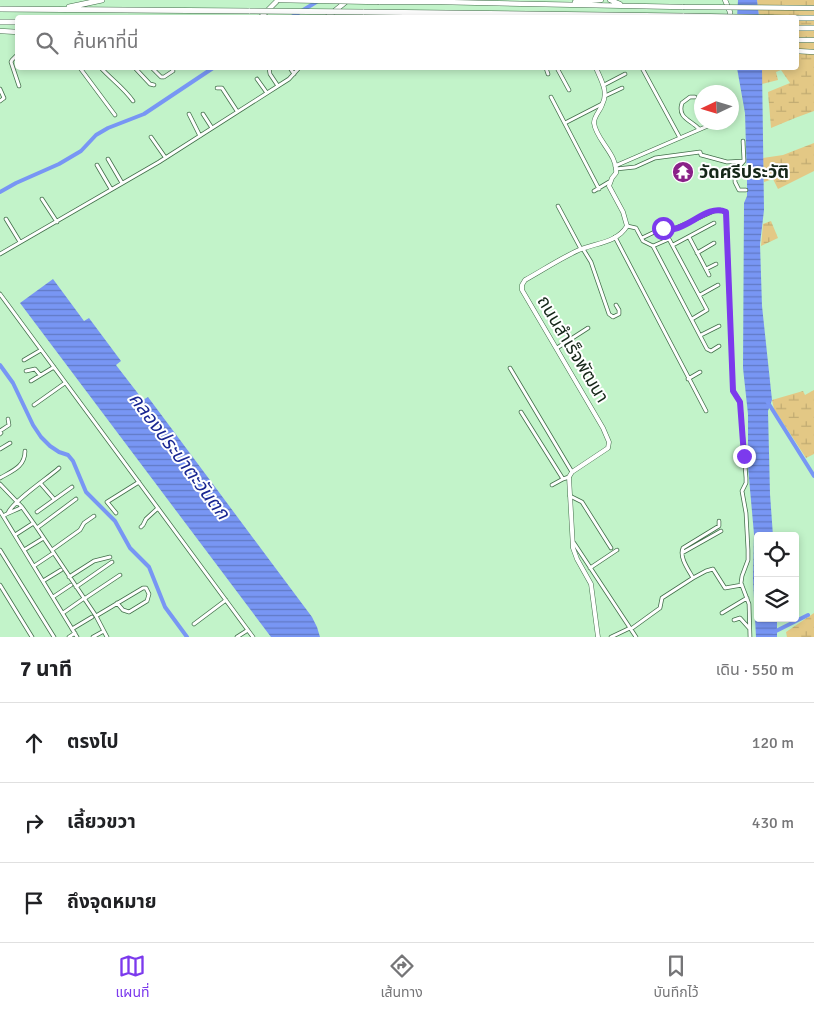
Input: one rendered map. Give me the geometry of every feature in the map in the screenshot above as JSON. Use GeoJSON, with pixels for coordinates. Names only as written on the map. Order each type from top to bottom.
{"type":"FeatureCollection","features":[{"type":"Feature","properties":{"kind":"highway"},"geometry":{"type":"LineString","coordinates":[[53,9],[102,0]]}},
{"type":"Feature","properties":{"kind":"highway"},"geometry":{"type":"LineString","coordinates":[[0,9],[604,15]]}},
{"type":"Feature","properties":{"kind":"highway"},"geometry":{"type":"LineString","coordinates":[[799,18],[814,18]]}},
{"type":"Feature","properties":{"kind":"highway"},"geometry":{"type":"LineString","coordinates":[[0,22],[15,22]]}},
{"type":"Feature","properties":{"kind":"highway"},"geometry":{"type":"LineString","coordinates":[[799,28],[814,28]]}},
{"type":"Feature","properties":{"kind":"main road"},"geometry":{"type":"LineString","coordinates":[[263,15],[278,0],[814,8]]}},
{"type":"Feature","properties":{"kind":"main road"},"geometry":{"type":"LineString","coordinates":[[330,15],[348,0]]}},
{"type":"Feature","properties":{"kind":"main road"},"geometry":{"type":"LineString","coordinates":[[430,0],[441,2]]}},
{"type":"Feature","properties":{"kind":"main road"},"geometry":{"type":"LineString","coordinates":[[564,4],[601,0]]}},
{"type":"Feature","properties":{"kind":"main road"},"geometry":{"type":"LineString","coordinates":[[609,0],[623,6]]}},
{"type":"Feature","properties":{"kind":"main road"},"geometry":{"type":"LineString","coordinates":[[724,0],[730,15]]}},
{"type":"Feature","properties":{"kind":"main road"},"geometry":{"type":"LineString","coordinates":[[0,31],[15,32]]}},
{"type":"Feature","properties":{"kind":"main road"},"geometry":{"type":"LineString","coordinates":[[799,40],[814,40]]}},
{"type":"Feature","properties":{"kind":"main road"},"geometry":{"type":"LineString","coordinates":[[799,51],[814,52]]}},
{"type":"Feature","properties":{"kind":"street"},"geometry":{"type":"LineString","coordinates":[[15,57],[12,62],[19,86]]}},
{"type":"Feature","properties":{"kind":"street"},"geometry":{"type":"LineString","coordinates":[[82,70],[116,116]]}},
{"type":"Feature","properties":{"kind":"street"},"geometry":{"type":"LineString","coordinates":[[102,70],[113,82],[127,91],[133,101]]}},
{"type":"Feature","properties":{"kind":"street"},"geometry":{"type":"LineString","coordinates":[[137,70],[150,84],[154,85]]}},
{"type":"Feature","properties":{"kind":"street"},"geometry":{"type":"LineString","coordinates":[[154,70],[164,77],[173,70]]}},
{"type":"Feature","properties":{"kind":"street"},"geometry":{"type":"LineString","coordinates":[[269,70],[278,86]]}},
{"type":"Feature","properties":{"kind":"street"},"geometry":{"type":"LineString","coordinates":[[291,70],[294,74]]}},
{"type":"Feature","properties":{"kind":"street"},"geometry":{"type":"LineString","coordinates":[[1,253],[200,136],[278,86],[297,70]]}},
{"type":"Feature","properties":{"kind":"street"},"geometry":{"type":"LineString","coordinates":[[547,70],[548,74]]}},
{"type":"Feature","properties":{"kind":"street"},"geometry":{"type":"LineString","coordinates":[[558,70],[569,90]]}},
{"type":"Feature","properties":{"kind":"street"},"geometry":{"type":"LineString","coordinates":[[597,70],[604,85],[605,96],[603,104],[595,116],[595,125],[616,168]]}},
{"type":"Feature","properties":{"kind":"street"},"geometry":{"type":"LineString","coordinates":[[643,70],[680,138]]}},
{"type":"Feature","properties":{"kind":"street"},"geometry":{"type":"LineString","coordinates":[[604,85],[625,74]]}},
{"type":"Feature","properties":{"kind":"street"},"geometry":{"type":"LineString","coordinates":[[257,79],[267,93]]}},
{"type":"Feature","properties":{"kind":"street"},"geometry":{"type":"LineString","coordinates":[[217,88],[220,86],[222,88],[237,111]]}},
{"type":"Feature","properties":{"kind":"street"},"geometry":{"type":"LineString","coordinates":[[605,96],[622,88]]}},
{"type":"Feature","properties":{"kind":"street"},"geometry":{"type":"LineString","coordinates":[[0,89],[4,98],[0,101]]}},
{"type":"Feature","properties":{"kind":"street"},"geometry":{"type":"LineString","coordinates":[[551,97],[599,189]]}},
{"type":"Feature","properties":{"kind":"street"},"geometry":{"type":"LineString","coordinates":[[694,97],[682,102],[681,111],[688,122],[694,126]]}},
{"type":"Feature","properties":{"kind":"street"},"geometry":{"type":"LineString","coordinates":[[565,123],[603,104]]}},
{"type":"Feature","properties":{"kind":"street"},"geometry":{"type":"LineString","coordinates":[[189,114],[200,136]]}},
{"type":"Feature","properties":{"kind":"street"},"geometry":{"type":"LineString","coordinates":[[204,114],[212,128]]}},
{"type":"Feature","properties":{"kind":"street"},"geometry":{"type":"LineString","coordinates":[[594,191],[609,182],[616,168],[697,130]]}},
{"type":"Feature","properties":{"kind":"street"},"geometry":{"type":"LineString","coordinates":[[151,137],[165,157]]}},
{"type":"Feature","properties":{"kind":"street"},"geometry":{"type":"LineString","coordinates":[[743,141],[744,161],[735,171],[735,182],[739,190],[746,190]]}},
{"type":"Feature","properties":{"kind":"street"},"geometry":{"type":"LineString","coordinates":[[616,168],[635,167],[655,158],[700,152],[701,155],[727,162],[744,161]]}},
{"type":"Feature","properties":{"kind":"street"},"geometry":{"type":"LineString","coordinates":[[108,159],[122,183]]}},
{"type":"Feature","properties":{"kind":"street"},"geometry":{"type":"LineString","coordinates":[[97,165],[111,190]]}},
{"type":"Feature","properties":{"kind":"street"},"geometry":{"type":"LineString","coordinates":[[609,182],[610,189],[623,212],[627,226],[636,228],[643,241],[653,246],[709,351],[719,346]]}},
{"type":"Feature","properties":{"kind":"street"},"geometry":{"type":"LineString","coordinates":[[42,199],[56,222]]}},
{"type":"Feature","properties":{"kind":"street"},"geometry":{"type":"LineString","coordinates":[[558,206],[591,262],[609,314],[613,317],[619,314],[616,305]]}},
{"type":"Feature","properties":{"kind":"street"},"geometry":{"type":"LineString","coordinates":[[642,238],[663,228],[676,228],[714,211],[726,212],[733,391],[740,402],[746,478],[742,491],[746,513],[748,560],[742,576],[742,585],[750,609],[750,637]]}},
{"type":"Feature","properties":{"kind":"street"},"geometry":{"type":"LineString","coordinates":[[6,219],[20,242]]}},
{"type":"Feature","properties":{"kind":"street"},"geometry":{"type":"LineString","coordinates":[[673,245],[714,223]]}},
{"type":"Feature","properties":{"kind":"street","name":"ถนนสำเร็จพัฒนา"},"geometry":{"type":"LineString","coordinates":[[569,477],[572,472],[608,448],[609,442],[603,428],[522,290],[522,285],[525,280],[582,249],[598,245],[615,237],[624,231],[627,226]]}},
{"type":"Feature","properties":{"kind":"street"},"geometry":{"type":"LineString","coordinates":[[689,236],[709,275]]}},
{"type":"Feature","properties":{"kind":"street"},"geometry":{"type":"LineString","coordinates":[[615,237],[706,411]]}},
{"type":"Feature","properties":{"kind":"street"},"geometry":{"type":"LineString","coordinates":[[653,246],[668,238],[700,295],[707,310],[692,319]]}},
{"type":"Feature","properties":{"kind":"street"},"geometry":{"type":"LineString","coordinates":[[697,252],[714,243]]}},
{"type":"Feature","properties":{"kind":"street"},"geometry":{"type":"LineString","coordinates":[[706,269],[716,264]]}},
{"type":"Feature","properties":{"kind":"street"},"geometry":{"type":"LineString","coordinates":[[700,295],[718,285]]}},
{"type":"Feature","properties":{"kind":"street"},"geometry":{"type":"LineString","coordinates":[[0,294],[253,637]]}},
{"type":"Feature","properties":{"kind":"street"},"geometry":{"type":"LineString","coordinates":[[701,336],[719,326]]}},
{"type":"Feature","properties":{"kind":"street"},"geometry":{"type":"LineString","coordinates":[[556,348],[588,328]]}},
{"type":"Feature","properties":{"kind":"street"},"geometry":{"type":"LineString","coordinates":[[24,360],[41,350]]}},
{"type":"Feature","properties":{"kind":"street"},"geometry":{"type":"LineString","coordinates":[[31,381],[54,367]]}},
{"type":"Feature","properties":{"kind":"street"},"geometry":{"type":"LineString","coordinates":[[510,368],[572,472]]}},
{"type":"Feature","properties":{"kind":"street"},"geometry":{"type":"LineString","coordinates":[[26,371],[34,369],[40,375]]}},
{"type":"Feature","properties":{"kind":"street"},"geometry":{"type":"LineString","coordinates":[[688,379],[700,372]]}},
{"type":"Feature","properties":{"kind":"street"},"geometry":{"type":"LineString","coordinates":[[34,405],[65,383]]}},
{"type":"Feature","properties":{"kind":"street"},"geometry":{"type":"LineString","coordinates":[[521,412],[562,479]]}},
{"type":"Feature","properties":{"kind":"street"},"geometry":{"type":"LineString","coordinates":[[0,432],[9,425],[8,419]]}},
{"type":"Feature","properties":{"kind":"street"},"geometry":{"type":"LineString","coordinates":[[0,449],[10,444]]}},
{"type":"Feature","properties":{"kind":"street"},"geometry":{"type":"LineString","coordinates":[[0,478],[23,463],[25,458],[24,451]]}},
{"type":"Feature","properties":{"kind":"street"},"geometry":{"type":"LineString","coordinates":[[8,513],[10,508],[59,468]]}},
{"type":"Feature","properties":{"kind":"street"},"geometry":{"type":"LineString","coordinates":[[552,485],[569,477],[573,542],[577,559],[591,584],[598,637]]}},
{"type":"Feature","properties":{"kind":"street"},"geometry":{"type":"LineString","coordinates":[[116,513],[107,502],[139,482]]}},
{"type":"Feature","properties":{"kind":"street"},"geometry":{"type":"LineString","coordinates":[[0,484],[22,507],[37,528],[107,637]]}},
{"type":"Feature","properties":{"kind":"street"},"geometry":{"type":"LineString","coordinates":[[40,484],[54,499]]}},
{"type":"Feature","properties":{"kind":"street"},"geometry":{"type":"LineString","coordinates":[[37,512],[72,487]]}},
{"type":"Feature","properties":{"kind":"street"},"geometry":{"type":"LineString","coordinates":[[570,496],[582,502],[611,548]]}},
{"type":"Feature","properties":{"kind":"street"},"geometry":{"type":"LineString","coordinates":[[37,528],[76,499]]}},
{"type":"Feature","properties":{"kind":"street"},"geometry":{"type":"LineString","coordinates":[[3,516],[13,513],[22,507]]}},
{"type":"Feature","properties":{"kind":"street"},"geometry":{"type":"LineString","coordinates":[[141,527],[146,519],[158,508]]}},
{"type":"Feature","properties":{"kind":"street"},"geometry":{"type":"LineString","coordinates":[[0,511],[76,635],[69,637]]}},
{"type":"Feature","properties":{"kind":"street"},"geometry":{"type":"LineString","coordinates":[[34,566],[80,530],[84,523],[94,516]]}},
{"type":"Feature","properties":{"kind":"street"},"geometry":{"type":"LineString","coordinates":[[693,578],[681,554],[683,548],[719,526],[719,521]]}},
{"type":"Feature","properties":{"kind":"street"},"geometry":{"type":"LineString","coordinates":[[15,535],[32,524]]}},
{"type":"Feature","properties":{"kind":"street"},"geometry":{"type":"LineString","coordinates":[[681,554],[721,531]]}},
{"type":"Feature","properties":{"kind":"street"},"geometry":{"type":"LineString","coordinates":[[24,550],[42,539]]}},
{"type":"Feature","properties":{"kind":"street"},"geometry":{"type":"LineString","coordinates":[[573,542],[636,637]]}},
{"type":"Feature","properties":{"kind":"street"},"geometry":{"type":"LineString","coordinates":[[0,550],[54,637]]}},
{"type":"Feature","properties":{"kind":"street"},"geometry":{"type":"LineString","coordinates":[[590,568],[617,550]]}},
{"type":"Feature","properties":{"kind":"street"},"geometry":{"type":"LineString","coordinates":[[69,577],[91,562],[110,557]]}},
{"type":"Feature","properties":{"kind":"street"},"geometry":{"type":"LineString","coordinates":[[76,587],[112,562]]}},
{"type":"Feature","properties":{"kind":"street"},"geometry":{"type":"LineString","coordinates":[[611,637],[630,628],[660,608],[662,598],[706,570],[713,569],[725,588],[742,585]]}},
{"type":"Feature","properties":{"kind":"street"},"geometry":{"type":"LineString","coordinates":[[43,581],[61,570]]}},
{"type":"Feature","properties":{"kind":"street"},"geometry":{"type":"LineString","coordinates":[[63,613],[120,575]]}},
{"type":"Feature","properties":{"kind":"street"},"geometry":{"type":"LineString","coordinates":[[0,585],[32,637]]}},
{"type":"Feature","properties":{"kind":"street"},"geometry":{"type":"LineString","coordinates":[[53,597],[71,585]]}},
{"type":"Feature","properties":{"kind":"street"},"geometry":{"type":"LineString","coordinates":[[72,629],[94,617],[117,603],[143,588],[149,594],[147,601],[129,612],[123,610],[117,603]]}},
{"type":"Feature","properties":{"kind":"street"},"geometry":{"type":"LineString","coordinates":[[722,613],[747,598]]}},
{"type":"Feature","properties":{"kind":"street"},"geometry":{"type":"LineString","coordinates":[[194,624],[226,600]]}},
{"type":"Feature","properties":{"kind":"street"},"geometry":{"type":"LineString","coordinates":[[734,620],[740,618],[749,628]]}},
{"type":"Feature","properties":{"kind":"street"},"geometry":{"type":"LineString","coordinates":[[237,637],[248,630]]}},
{"type":"Feature","properties":{"kind":"street"},"geometry":{"type":"LineString","coordinates":[[93,637],[102,632]]}},
{"type":"Feature","properties":{"kind":"green space"},"geometry":{"type":"Polygon","coordinates":[[[757,0],[814,0],[814,111],[771,128],[768,92],[790,83],[781,70],[799,70],[799,15],[759,15],[757,0]]]}},
{"type":"Feature","properties":{"kind":"green space"},"geometry":{"type":"Polygon","coordinates":[[[762,70],[781,70],[776,72],[778,80],[762,84],[762,70]]]}},
{"type":"Feature","properties":{"kind":"green space"},"geometry":{"type":"Polygon","coordinates":[[[814,143],[814,171],[778,189],[773,179],[764,182],[763,158],[783,155],[814,143]]]}},
{"type":"Feature","properties":{"kind":"green space"},"geometry":{"type":"Polygon","coordinates":[[[771,221],[778,238],[761,246],[763,224],[771,221]]]}},
{"type":"Feature","properties":{"kind":"green space"},"geometry":{"type":"Polygon","coordinates":[[[814,390],[814,454],[806,458],[774,409],[772,400],[803,391],[805,395],[814,390]]]}},
{"type":"Feature","properties":{"kind":"green space"},"geometry":{"type":"Polygon","coordinates":[[[814,613],[814,637],[787,637],[786,632],[814,613]]]}},
{"type":"Feature","properties":{"kind":"water"},"geometry":{"type":"Polygon","coordinates":[[[738,0],[757,0],[759,15],[737,15],[738,0]]]}},
{"type":"Feature","properties":{"kind":"water"},"geometry":{"type":"Polygon","coordinates":[[[737,70],[762,70],[764,210],[760,244],[762,306],[772,400],[768,411],[773,532],[754,532],[754,534],[748,467],[751,454],[748,446],[748,414],[743,368],[744,203],[747,196],[745,113],[737,70]]]}},
{"type":"Feature","properties":{"kind":"water","name":"คลองประปาตะวันตก"},"geometry":{"type":"Polygon","coordinates":[[[53,279],[84,321],[89,318],[121,361],[116,365],[143,400],[148,397],[312,617],[320,637],[271,637],[20,303],[53,279]]]}},
{"type":"Feature","properties":{"kind":"water"},"geometry":{"type":"Polygon","coordinates":[[[754,534],[754,598],[753,579],[754,534]]]}},
{"type":"Feature","properties":{"kind":"water"},"geometry":{"type":"Polygon","coordinates":[[[755,622],[777,622],[777,637],[756,637],[755,622]]]}},
{"type":"Feature","properties":{"kind":"waterway"},"geometry":{"type":"LineString","coordinates":[[295,15],[318,1]]}},
{"type":"Feature","properties":{"kind":"waterway"},"geometry":{"type":"LineString","coordinates":[[0,192],[59,164],[81,151],[96,135],[108,128],[144,114],[210,70]]}},
{"type":"Feature","properties":{"kind":"waterway"},"geometry":{"type":"LineString","coordinates":[[0,365],[13,383],[33,425],[41,437],[50,446],[68,455],[73,461],[86,492],[115,521],[130,548],[149,567],[165,607],[187,637]]}},
{"type":"Feature","properties":{"kind":"waterway"},"geometry":{"type":"LineString","coordinates":[[767,401],[814,476]]}},
{"type":"Feature","properties":{"kind":"waterway"},"geometry":{"type":"LineString","coordinates":[[774,632],[808,615]]}},
{"type":"Feature","properties":{"kind":"place","name":"วัดศรีประวัติ"},"geometry":{"type":"Point","coordinates":[683,172]}},
{"type":"Feature","properties":{"kind":"route"},"geometry":{"type":"LineString","coordinates":[[663,228],[674,229],[714,211],[726,212],[733,391],[740,402],[744,456]]}}]}
